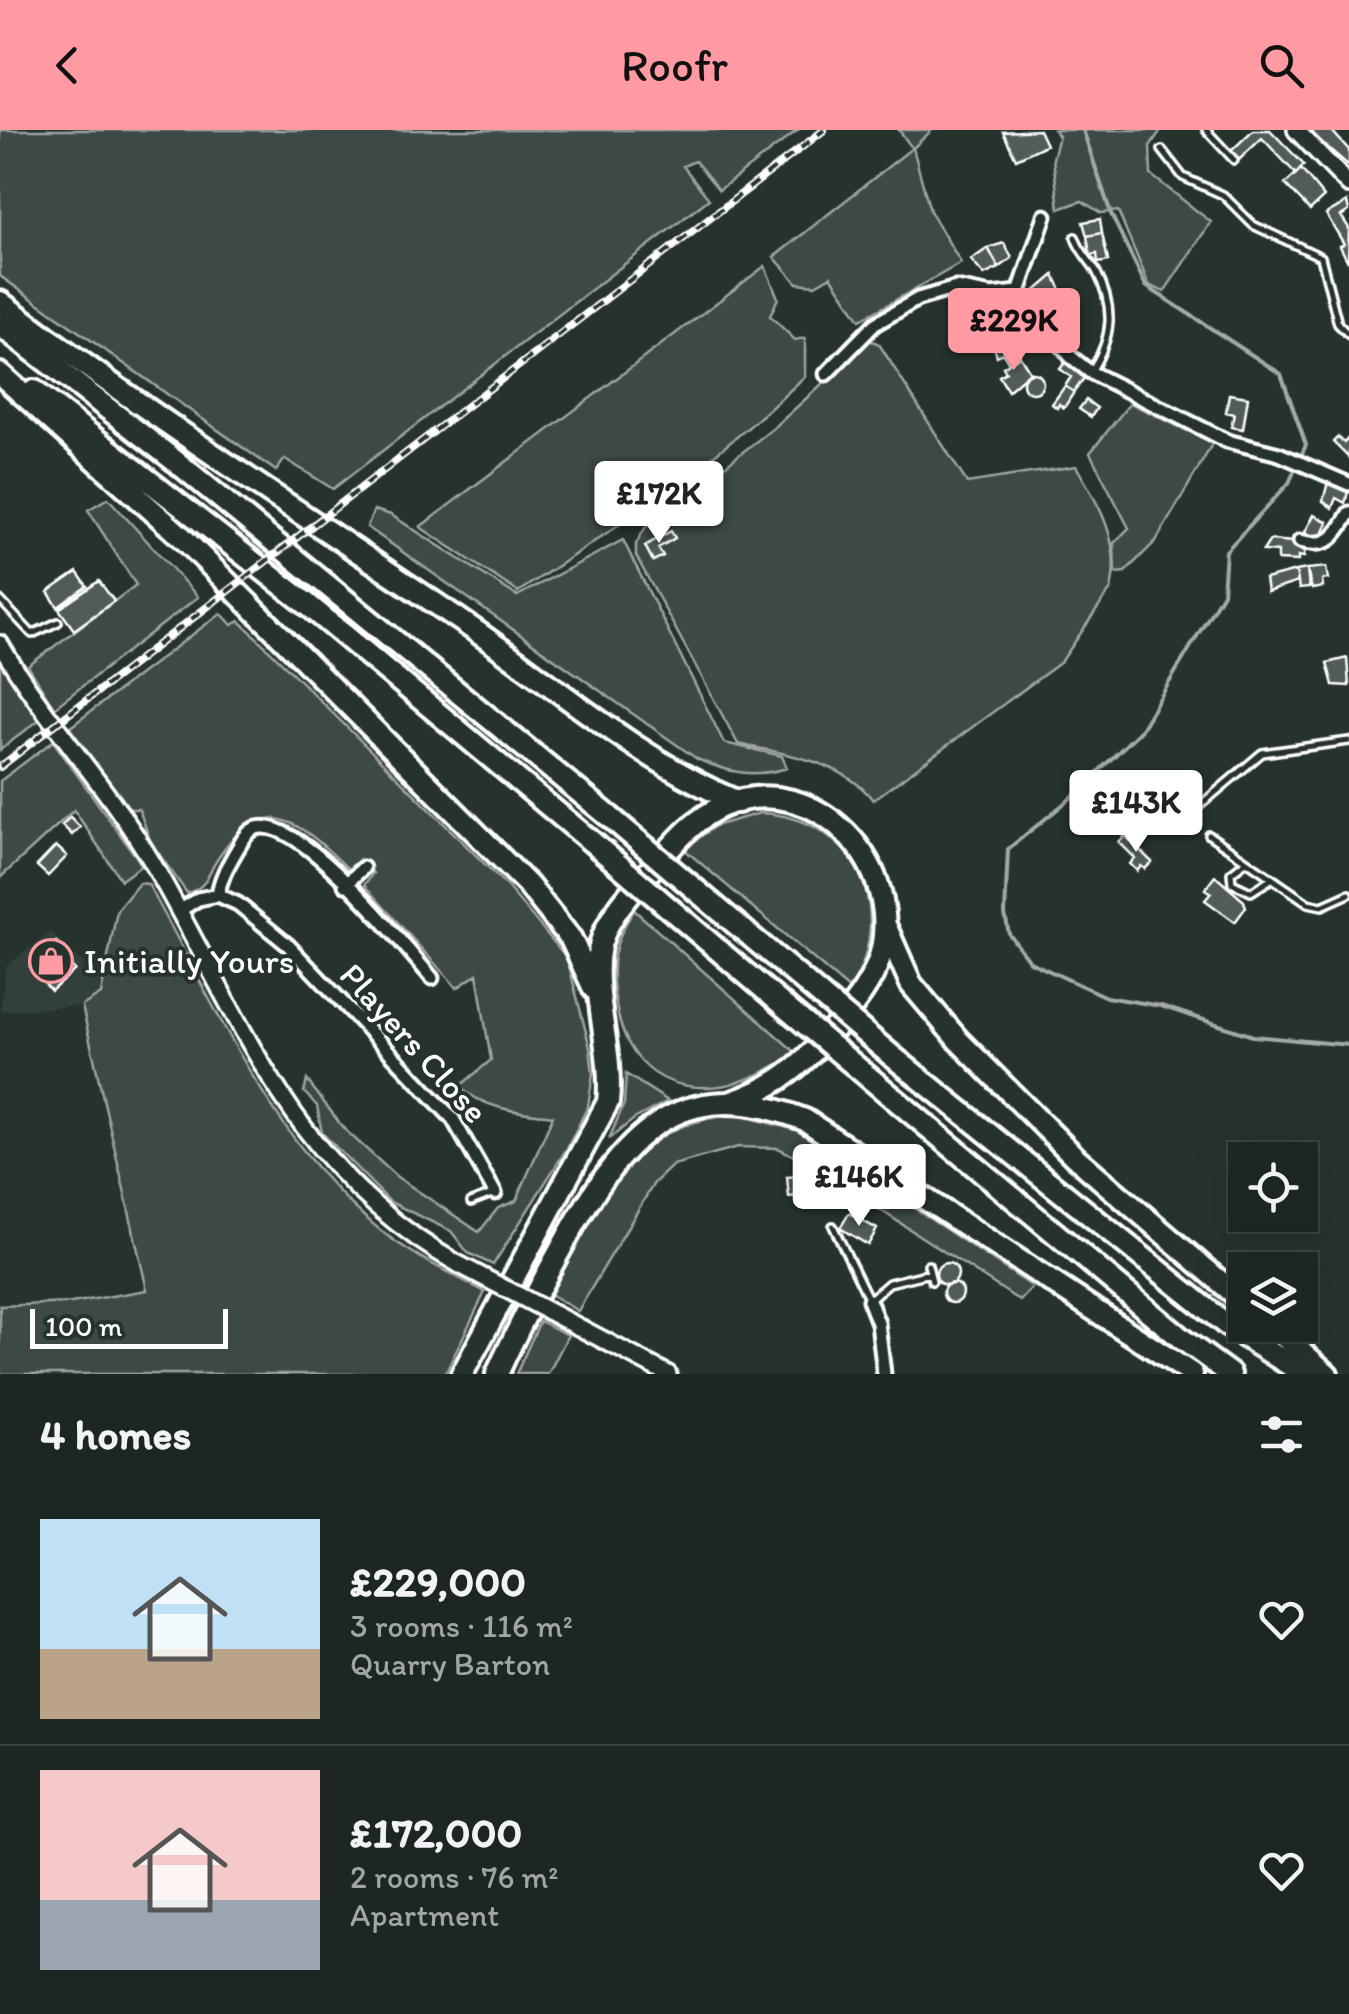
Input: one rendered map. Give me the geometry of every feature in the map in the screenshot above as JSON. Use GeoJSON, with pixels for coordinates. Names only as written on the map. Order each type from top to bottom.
{"type":"FeatureCollection","features":[{"type":"Feature","properties":{"kind":"highway"},"geometry":{"type":"LineString","coordinates":[[0,302],[162,423],[452,614],[692,783],[738,802],[789,802],[836,822],[856,842],[874,870],[883,896],[885,925],[880,955],[862,995],[806,1062],[761,1092],[678,1114],[628,1145],[586,1203],[497,1374]]}},
{"type":"Feature","properties":{"kind":"highway"},"geometry":{"type":"LineString","coordinates":[[0,325],[179,464],[610,817],[892,1056],[1228,1326],[1304,1374]]}},
{"type":"Feature","properties":{"kind":"highway"},"geometry":{"type":"LineString","coordinates":[[0,365],[307,604],[1182,1340],[1230,1374]]}},
{"type":"Feature","properties":{"kind":"highway"},"geometry":{"type":"LineString","coordinates":[[0,374],[183,538],[554,912],[585,966],[602,1010]]}},
{"type":"Feature","properties":{"kind":"highway"},"geometry":{"type":"LineString","coordinates":[[0,394],[164,530],[326,682]]}},
{"type":"Feature","properties":{"kind":"highway"},"geometry":{"type":"LineString","coordinates":[[462,1374],[533,1236],[603,1116],[610,1067],[599,956],[612,920],[680,836],[703,817],[738,802]]}},
{"type":"Feature","properties":{"kind":"highway"},"geometry":{"type":"LineString","coordinates":[[885,925],[911,984],[959,1041],[1075,1156],[1228,1287]]}},
{"type":"Feature","properties":{"kind":"highway"},"geometry":{"type":"LineString","coordinates":[[730,1103],[762,1105],[805,1120],[1192,1374]]}},
{"type":"Feature","properties":{"kind":"highway"},"geometry":{"type":"LineString","coordinates":[[1290,1342],[1327,1374]]}},
{"type":"Feature","properties":{"kind":"main road"},"geometry":{"type":"LineString","coordinates":[[1296,130],[1349,185]]}},
{"type":"Feature","properties":{"kind":"main road"},"geometry":{"type":"LineString","coordinates":[[0,644],[23,683],[122,817],[279,1093],[319,1152],[393,1223],[460,1264],[668,1374]]}},
{"type":"Feature","properties":{"kind":"street"},"geometry":{"type":"LineString","coordinates":[[1019,292],[1045,216]]}},
{"type":"Feature","properties":{"kind":"street"},"geometry":{"type":"LineString","coordinates":[[826,374],[875,324],[918,299],[956,288],[991,294],[1019,292]]}},
{"type":"Feature","properties":{"kind":"street"},"geometry":{"type":"LineString","coordinates":[[1019,292],[1072,358],[1090,372],[1227,441],[1279,454],[1349,484]]}},
{"type":"Feature","properties":{"kind":"street"},"geometry":{"type":"LineString","coordinates":[[1300,540],[1319,546],[1330,542],[1349,513]]}},
{"type":"Feature","properties":{"kind":"street"},"geometry":{"type":"LineString","coordinates":[[178,912],[198,899],[218,895],[220,880],[242,841],[263,828],[300,840],[432,978]]}},
{"type":"Feature","properties":{"kind":"street"},"geometry":{"type":"LineString","coordinates":[[345,885],[363,868]]}},
{"type":"Feature","properties":{"kind":"street","name":"Players Close"},"geometry":{"type":"LineString","coordinates":[[218,895],[238,904],[288,945],[454,1119],[495,1193]]}},
{"type":"Feature","properties":{"kind":"street"},"geometry":{"type":"LineString","coordinates":[[869,1300],[878,1323],[884,1374]]}},
{"type":"Feature","properties":{"kind":"lane"},"geometry":{"type":"LineString","coordinates":[[1206,130],[1234,160]]}},
{"type":"Feature","properties":{"kind":"lane"},"geometry":{"type":"LineString","coordinates":[[1162,150],[1183,177],[1222,194],[1253,225],[1322,258],[1338,324],[1349,334]]}},
{"type":"Feature","properties":{"kind":"lane"},"geometry":{"type":"LineString","coordinates":[[1075,237],[1098,276],[1111,318],[1111,334],[1090,372]]}},
{"type":"Feature","properties":{"kind":"lane"},"geometry":{"type":"LineString","coordinates":[[0,600],[32,634],[58,622]]}},
{"type":"Feature","properties":{"kind":"lane"},"geometry":{"type":"LineString","coordinates":[[1191,813],[1262,754],[1349,741]]}},
{"type":"Feature","properties":{"kind":"lane"},"geometry":{"type":"LineString","coordinates":[[1210,835],[1244,863],[1316,905],[1349,894]]}},
{"type":"Feature","properties":{"kind":"lane"},"geometry":{"type":"LineString","coordinates":[[1244,863],[1230,878],[1244,891],[1270,880]]}},
{"type":"Feature","properties":{"kind":"lane"},"geometry":{"type":"LineString","coordinates":[[471,1202],[495,1193]]}},
{"type":"Feature","properties":{"kind":"lane"},"geometry":{"type":"LineString","coordinates":[[832,1226],[869,1300],[889,1283],[931,1277],[928,1265]]}},
{"type":"Feature","properties":{"kind":"lane"},"geometry":{"type":"LineString","coordinates":[[885,1275],[889,1283]]}},
{"type":"Feature","properties":{"kind":"shaded area"},"geometry":{"type":"Polygon","coordinates":[[[0,130],[798,130],[719,190],[695,161],[683,166],[709,199],[333,489],[285,459],[276,471],[0,276],[0,130]]]}},
{"type":"Feature","properties":{"kind":"shaded area"},"geometry":{"type":"Polygon","coordinates":[[[899,130],[932,130],[913,148],[930,211],[961,263],[860,320],[831,276],[815,285],[797,283],[774,257],[912,148],[899,130]]]}},
{"type":"Feature","properties":{"kind":"shaded area"},"geometry":{"type":"Polygon","coordinates":[[[1054,130],[1161,130],[1150,146],[1151,175],[1211,222],[1164,292],[1149,285],[1118,211],[1101,213],[1082,201],[1059,209],[1053,158],[1059,136],[1054,130]]]}},
{"type":"Feature","properties":{"kind":"shaded area"},"geometry":{"type":"Polygon","coordinates":[[[765,266],[778,298],[770,316],[795,340],[805,338],[805,376],[703,464],[518,592],[420,527],[765,266]]]}},
{"type":"Feature","properties":{"kind":"shaded area"},"geometry":{"type":"Polygon","coordinates":[[[870,340],[879,344],[967,483],[1076,466],[1106,524],[1114,572],[1111,589],[1061,662],[873,800],[829,767],[738,744],[636,556],[636,544],[645,528],[776,426],[870,340]]]}},
{"type":"Feature","properties":{"kind":"shaded area"},"geometry":{"type":"Polygon","coordinates":[[[1130,403],[1213,443],[1156,541],[1125,572],[1115,573],[1114,543],[1129,528],[1090,453],[1130,403]]]}},
{"type":"Feature","properties":{"kind":"shaded area"},"geometry":{"type":"Polygon","coordinates":[[[108,498],[198,597],[54,708],[28,666],[136,585],[88,510],[108,498]]]}},
{"type":"Feature","properties":{"kind":"shaded area"},"geometry":{"type":"Polygon","coordinates":[[[374,510],[391,515],[517,596],[623,540],[724,743],[782,756],[787,768],[742,772],[697,759],[367,527],[374,510]]]}},
{"type":"Feature","properties":{"kind":"shaded area"},"geometry":{"type":"Polygon","coordinates":[[[221,613],[232,625],[240,621],[504,883],[567,958],[590,1048],[593,1074],[588,1106],[566,1150],[493,1265],[468,1253],[451,1231],[390,1202],[322,1133],[317,1106],[304,1092],[307,1080],[344,1129],[397,1177],[479,1232],[498,1208],[516,1201],[553,1116],[492,1105],[459,1087],[491,1060],[477,974],[457,988],[364,885],[373,873],[360,859],[348,869],[314,838],[282,820],[266,819],[250,825],[234,838],[203,884],[187,893],[151,843],[139,809],[130,809],[69,728],[221,613]]]}},
{"type":"Feature","properties":{"kind":"shaded area"},"geometry":{"type":"Polygon","coordinates":[[[0,656],[39,720],[0,750],[0,656]]]}},
{"type":"Feature","properties":{"kind":"shaded area"},"geometry":{"type":"Polygon","coordinates":[[[53,741],[142,865],[121,880],[74,810],[0,878],[0,781],[53,741]]]}},
{"type":"Feature","properties":{"kind":"shaded area"},"geometry":{"type":"Polygon","coordinates":[[[760,813],[793,818],[821,831],[843,850],[859,873],[868,900],[870,929],[864,960],[850,990],[684,849],[715,826],[760,813]]]}},
{"type":"Feature","properties":{"kind":"shaded area"},"geometry":{"type":"Polygon","coordinates":[[[139,883],[148,884],[248,1069],[307,1156],[380,1230],[418,1256],[485,1292],[445,1374],[0,1374],[0,1306],[71,1303],[147,1290],[82,1006],[101,994],[117,910],[139,883]]]}},
{"type":"Feature","properties":{"kind":"shaded area"},"geometry":{"type":"Polygon","coordinates":[[[634,910],[795,1052],[741,1081],[713,1087],[687,1086],[662,1078],[642,1062],[626,1038],[613,979],[617,945],[634,910]]]}},
{"type":"Feature","properties":{"kind":"shaded area"},"geometry":{"type":"Polygon","coordinates":[[[51,932],[77,958],[104,975],[101,994],[82,1006],[0,1011],[6,966],[51,932]]]}},
{"type":"Feature","properties":{"kind":"shaded area"},"geometry":{"type":"Polygon","coordinates":[[[626,1074],[668,1101],[634,1119],[609,1139],[624,1104],[626,1074]]]}},
{"type":"Feature","properties":{"kind":"shaded area"},"geometry":{"type":"Polygon","coordinates":[[[738,1115],[796,1130],[1033,1287],[1020,1301],[811,1165],[778,1148],[738,1147],[673,1165],[654,1183],[578,1311],[550,1294],[601,1200],[641,1151],[667,1133],[699,1121],[738,1115]]]}},
{"type":"Feature","properties":{"kind":"shaded area"},"geometry":{"type":"Polygon","coordinates":[[[540,1321],[568,1335],[548,1374],[516,1374],[540,1321]]]}},
{"type":"Feature","properties":{"kind":"building"},"geometry":{"type":"Polygon","coordinates":[[[1039,130],[1046,145],[1016,159],[1003,132],[1039,130]]]}},
{"type":"Feature","properties":{"kind":"building"},"geometry":{"type":"Polygon","coordinates":[[[1253,130],[1270,130],[1304,165],[1296,174],[1262,138],[1239,160],[1231,151],[1253,130]]]}},
{"type":"Feature","properties":{"kind":"building"},"geometry":{"type":"Polygon","coordinates":[[[1331,130],[1349,150],[1349,166],[1311,133],[1331,130]]]}},
{"type":"Feature","properties":{"kind":"building"},"geometry":{"type":"Polygon","coordinates":[[[1301,169],[1324,197],[1310,210],[1285,184],[1301,169]]]}},
{"type":"Feature","properties":{"kind":"building"},"geometry":{"type":"Polygon","coordinates":[[[1347,202],[1349,211],[1341,216],[1349,228],[1348,262],[1340,246],[1344,244],[1326,214],[1347,202]]]}},
{"type":"Feature","properties":{"kind":"building"},"geometry":{"type":"Polygon","coordinates":[[[1100,219],[1102,233],[1087,236],[1083,222],[1100,219]]]}},
{"type":"Feature","properties":{"kind":"building"},"geometry":{"type":"Polygon","coordinates":[[[1102,233],[1108,261],[1098,263],[1097,254],[1090,255],[1087,236],[1102,233]]]}},
{"type":"Feature","properties":{"kind":"building"},"geometry":{"type":"Polygon","coordinates":[[[1004,243],[1012,258],[999,268],[988,248],[1004,243]]]}},
{"type":"Feature","properties":{"kind":"building"},"geometry":{"type":"Polygon","coordinates":[[[988,248],[999,268],[984,275],[971,260],[988,248]]]}},
{"type":"Feature","properties":{"kind":"building"},"geometry":{"type":"Polygon","coordinates":[[[1054,275],[1061,290],[1044,309],[1032,294],[1054,275]]]}},
{"type":"Feature","properties":{"kind":"building"},"geometry":{"type":"Polygon","coordinates":[[[978,296],[981,301],[991,299],[997,319],[982,320],[971,300],[978,296]]]}},
{"type":"Feature","properties":{"kind":"building"},"geometry":{"type":"Polygon","coordinates":[[[1064,300],[1075,313],[1057,329],[1046,316],[1064,300]]]}},
{"type":"Feature","properties":{"kind":"building"},"geometry":{"type":"Polygon","coordinates":[[[1011,331],[1020,356],[1009,363],[1003,353],[997,356],[991,338],[1011,331]]]}},
{"type":"Feature","properties":{"kind":"building"},"geometry":{"type":"Polygon","coordinates":[[[1020,356],[1030,372],[1008,391],[999,376],[1006,372],[1003,367],[1020,356]]]}},
{"type":"Feature","properties":{"kind":"building"},"geometry":{"type":"Polygon","coordinates":[[[1067,360],[1087,374],[1074,392],[1065,386],[1071,377],[1060,369],[1067,360]]]}},
{"type":"Feature","properties":{"kind":"building"},"geometry":{"type":"Polygon","coordinates":[[[1033,373],[1043,383],[1033,393],[1023,383],[1033,373]]]}},
{"type":"Feature","properties":{"kind":"building"},"geometry":{"type":"Polygon","coordinates":[[[1065,386],[1074,392],[1064,408],[1059,404],[1057,408],[1052,404],[1065,386]]]}},
{"type":"Feature","properties":{"kind":"building"},"geometry":{"type":"Polygon","coordinates":[[[1229,394],[1248,397],[1243,429],[1231,427],[1234,414],[1226,412],[1229,394]]]}},
{"type":"Feature","properties":{"kind":"building"},"geometry":{"type":"Polygon","coordinates":[[[1086,400],[1097,408],[1091,417],[1079,409],[1086,400]]]}},
{"type":"Feature","properties":{"kind":"building"},"geometry":{"type":"Polygon","coordinates":[[[1338,437],[1344,443],[1349,437],[1349,458],[1333,442],[1338,437]]]}},
{"type":"Feature","properties":{"kind":"building"},"geometry":{"type":"Polygon","coordinates":[[[1328,482],[1349,488],[1345,503],[1336,498],[1332,508],[1323,501],[1328,482]]]}},
{"type":"Feature","properties":{"kind":"building"},"geometry":{"type":"Polygon","coordinates":[[[1314,515],[1328,522],[1320,540],[1305,532],[1314,515]]]}},
{"type":"Feature","properties":{"kind":"building"},"geometry":{"type":"Polygon","coordinates":[[[671,531],[675,538],[658,548],[663,556],[653,561],[645,546],[671,531]]]}},
{"type":"Feature","properties":{"kind":"building"},"geometry":{"type":"Polygon","coordinates":[[[1270,540],[1305,543],[1304,557],[1298,556],[1298,561],[1278,560],[1278,552],[1263,551],[1270,540]]]}},
{"type":"Feature","properties":{"kind":"building"},"geometry":{"type":"Polygon","coordinates":[[[1326,567],[1328,579],[1322,580],[1323,587],[1312,589],[1307,569],[1326,567]]]}},
{"type":"Feature","properties":{"kind":"building"},"geometry":{"type":"Polygon","coordinates":[[[1307,569],[1309,588],[1299,589],[1296,571],[1307,569]]]}},
{"type":"Feature","properties":{"kind":"building"},"geometry":{"type":"Polygon","coordinates":[[[1296,571],[1298,582],[1267,592],[1265,579],[1296,571]]]}},
{"type":"Feature","properties":{"kind":"building"},"geometry":{"type":"Polygon","coordinates":[[[77,572],[87,586],[58,607],[48,592],[77,572]]]}},
{"type":"Feature","properties":{"kind":"building"},"geometry":{"type":"Polygon","coordinates":[[[99,581],[114,601],[74,630],[59,609],[99,581]]]}},
{"type":"Feature","properties":{"kind":"building"},"geometry":{"type":"Polygon","coordinates":[[[1347,658],[1349,686],[1333,685],[1327,663],[1347,658]]]}},
{"type":"Feature","properties":{"kind":"building"},"geometry":{"type":"Polygon","coordinates":[[[1151,788],[1167,800],[1149,825],[1133,814],[1151,788]]]}},
{"type":"Feature","properties":{"kind":"building"},"geometry":{"type":"Polygon","coordinates":[[[70,817],[80,827],[72,835],[62,825],[70,817]]]}},
{"type":"Feature","properties":{"kind":"building"},"geometry":{"type":"Polygon","coordinates":[[[1125,836],[1152,862],[1145,869],[1141,866],[1137,871],[1130,864],[1135,858],[1119,842],[1125,836]]]}},
{"type":"Feature","properties":{"kind":"building"},"geometry":{"type":"Polygon","coordinates":[[[56,846],[67,856],[48,876],[37,866],[56,846]]]}},
{"type":"Feature","properties":{"kind":"building"},"geometry":{"type":"Polygon","coordinates":[[[1215,876],[1244,901],[1246,907],[1235,922],[1205,900],[1211,893],[1205,889],[1215,876]]]}},
{"type":"Feature","properties":{"kind":"building","name":"Initially Yours"},"geometry":{"type":"Polygon","coordinates":[[[56,942],[66,952],[61,956],[75,970],[51,991],[30,966],[56,942]]]}},
{"type":"Feature","properties":{"kind":"building"},"geometry":{"type":"Polygon","coordinates":[[[799,1176],[805,1195],[789,1197],[787,1177],[799,1176]]]}},
{"type":"Feature","properties":{"kind":"building"},"geometry":{"type":"Polygon","coordinates":[[[849,1213],[877,1229],[868,1245],[840,1228],[849,1213]]]}},
{"type":"Feature","properties":{"kind":"building"},"geometry":{"type":"Polygon","coordinates":[[[947,1263],[955,1266],[955,1282],[947,1285],[939,1282],[936,1274],[939,1266],[947,1263]]]}},
{"type":"Feature","properties":{"kind":"building"},"geometry":{"type":"Polygon","coordinates":[[[953,1283],[963,1293],[953,1303],[943,1293],[953,1283]]]}},
{"type":"Feature","properties":{"kind":"waterway"},"geometry":{"type":"LineString","coordinates":[[1083,130],[1111,214],[1146,286],[1281,374],[1306,445],[1289,483],[1226,551],[1223,593],[1140,731],[1071,798],[1008,849],[1005,914],[1009,934],[1030,962],[1106,997],[1161,1006],[1253,1036],[1349,1045]]}},
{"type":"Feature","properties":{"kind":"railway"},"geometry":{"type":"LineString","coordinates":[[0,767],[824,130]]}},
{"type":"Feature","properties":{"kind":"place","name":"Initially Yours"},"geometry":{"type":"Point","coordinates":[51,961]}}]}
